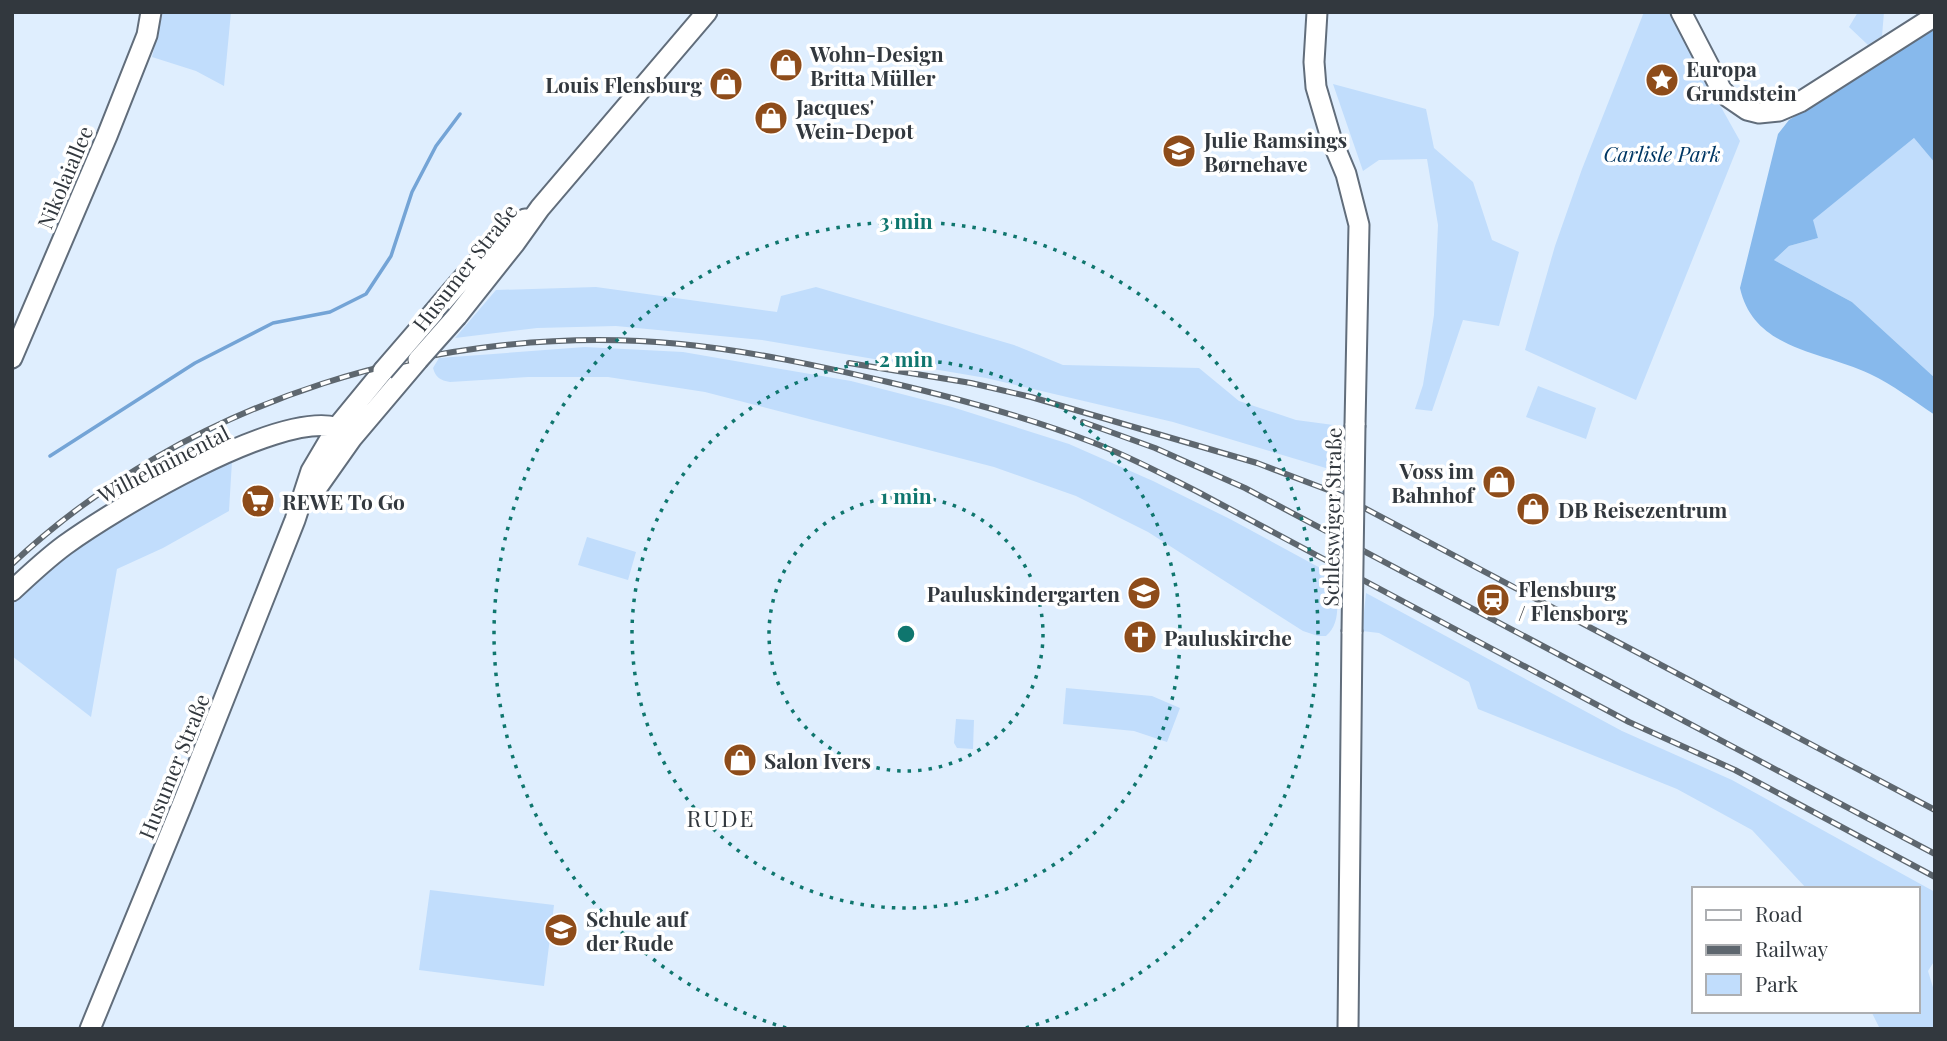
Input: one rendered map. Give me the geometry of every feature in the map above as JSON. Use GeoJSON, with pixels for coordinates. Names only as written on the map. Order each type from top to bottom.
{"type":"FeatureCollection","features":[{"type":"Feature","properties":{"kind":"main road","name":"Nikolaiallee"},"geometry":{"type":"LineString","coordinates":[[12,358],[107,136],[147,35],[151,12]]}},
{"type":"Feature","properties":{"kind":"main road","name":"Husumer Straße"},"geometry":{"type":"LineString","coordinates":[[90,1029],[295,520],[311,471],[457,316],[540,208],[707,12]]}},
{"type":"Feature","properties":{"kind":"main road","name":"Schleswiger Straße"},"geometry":{"type":"LineString","coordinates":[[1317,12],[1314,32],[1316,87],[1331,138],[1350,187],[1359,225],[1351,654],[1348,1029]]}},
{"type":"Feature","properties":{"kind":"main road"},"geometry":{"type":"LineString","coordinates":[[1681,12],[1721,89],[1736,103],[1759,113],[1779,111],[1800,102],[1935,16]]}},
{"type":"Feature","properties":{"kind":"main road","name":"Husumer Straße"},"geometry":{"type":"LineString","coordinates":[[345,433],[383,371],[466,274],[506,233],[540,208]]}},
{"type":"Feature","properties":{"kind":"main road","name":"Wilhelminental"},"geometry":{"type":"LineString","coordinates":[[12,591],[63,547],[103,519],[154,489],[223,455],[292,428],[315,425],[345,433]]}},
{"type":"Feature","properties":{"kind":"green space"},"geometry":{"type":"Polygon","coordinates":[[[163,12],[231,12],[224,86],[196,71],[152,57],[163,12]]]}},
{"type":"Feature","properties":{"kind":"green space","name":"Carlisle Park"},"geometry":{"type":"Polygon","coordinates":[[[1644,12],[1668,12],[1740,141],[1636,400],[1525,350],[1555,246],[1582,169],[1644,12]]]}},
{"type":"Feature","properties":{"kind":"green space"},"geometry":{"type":"Polygon","coordinates":[[[1858,12],[1884,12],[1882,36],[1868,45],[1849,27],[1858,12]]]}},
{"type":"Feature","properties":{"kind":"green space"},"geometry":{"type":"Polygon","coordinates":[[[1333,84],[1426,109],[1434,148],[1473,182],[1492,240],[1519,252],[1499,326],[1463,320],[1432,411],[1415,409],[1423,385],[1434,315],[1438,225],[1427,159],[1379,160],[1363,171],[1333,84]]]}},
{"type":"Feature","properties":{"kind":"green space"},"geometry":{"type":"Polygon","coordinates":[[[1914,138],[1935,163],[1935,378],[1852,302],[1774,260],[1789,246],[1818,238],[1812,220],[1914,138]]]}},
{"type":"Feature","properties":{"kind":"green space"},"geometry":{"type":"Polygon","coordinates":[[[596,287],[777,312],[781,296],[816,287],[1014,345],[1063,365],[1199,368],[1239,401],[1296,420],[1341,426],[1339,472],[1173,422],[986,378],[762,340],[616,326],[537,328],[455,338],[496,290],[596,287]]]}},
{"type":"Feature","properties":{"kind":"green space"},"geometry":{"type":"Polygon","coordinates":[[[585,347],[683,352],[851,381],[952,407],[1069,444],[1230,519],[1335,576],[1335,624],[1326,636],[1303,631],[1148,532],[1076,496],[994,467],[705,392],[608,377],[528,377],[450,382],[439,378],[433,368],[439,358],[585,347]]]}},
{"type":"Feature","properties":{"kind":"green space"},"geometry":{"type":"Polygon","coordinates":[[[1538,386],[1596,408],[1586,439],[1526,417],[1538,386]]]}},
{"type":"Feature","properties":{"kind":"green space"},"geometry":{"type":"Polygon","coordinates":[[[232,461],[229,511],[163,548],[117,569],[91,717],[12,656],[12,605],[35,582],[87,540],[143,504],[232,461]]]}},
{"type":"Feature","properties":{"kind":"green space"},"geometry":{"type":"Polygon","coordinates":[[[587,537],[636,552],[628,580],[578,565],[587,537]]]}},
{"type":"Feature","properties":{"kind":"green space"},"geometry":{"type":"Polygon","coordinates":[[[1366,593],[1622,731],[1732,780],[1935,892],[1935,960],[1928,971],[1935,994],[1935,1029],[1880,1029],[1872,1013],[1919,1013],[1919,887],[1805,887],[1752,830],[1677,789],[1478,709],[1469,682],[1379,633],[1362,631],[1366,593]]]}},
{"type":"Feature","properties":{"kind":"green space"},"geometry":{"type":"Polygon","coordinates":[[[1066,688],[1152,696],[1180,708],[1167,742],[1134,731],[1063,724],[1066,688]]]}},
{"type":"Feature","properties":{"kind":"green space"},"geometry":{"type":"Polygon","coordinates":[[[956,719],[974,720],[973,749],[957,748],[954,743],[956,719]]]}},
{"type":"Feature","properties":{"kind":"green space"},"geometry":{"type":"Polygon","coordinates":[[[430,890],[554,905],[544,986],[419,970],[430,890]]]}},
{"type":"Feature","properties":{"kind":"shaded area"},"geometry":{"type":"Polygon","coordinates":[[[1935,28],[1935,163],[1914,138],[1813,220],[1818,238],[1789,246],[1774,260],[1852,302],[1935,378],[1935,415],[1870,374],[1775,337],[1760,325],[1748,309],[1740,288],[1778,134],[1789,120],[1935,28]]]}},
{"type":"Feature","properties":{"kind":"waterway"},"geometry":{"type":"LineString","coordinates":[[50,456],[195,363],[273,323],[330,312],[366,294],[391,256],[412,192],[436,146],[460,114]]}},
{"type":"Feature","properties":{"kind":"railway"},"geometry":{"type":"LineString","coordinates":[[12,564],[81,506],[157,457],[238,416],[323,384],[411,360],[500,345],[591,340],[681,344],[733,351],[837,370],[964,401],[1040,423],[1117,452],[1198,492],[1629,722],[1735,770],[1935,877]]}},
{"type":"Feature","properties":{"kind":"railway"},"geometry":{"type":"LineString","coordinates":[[849,363],[971,383],[1031,397],[1257,463],[1336,493],[1935,810]]}},
{"type":"Feature","properties":{"kind":"railway"},"geometry":{"type":"LineString","coordinates":[[1083,422],[1155,448],[1245,488],[1935,854]]}},
{"type":"Feature","properties":{"kind":"place","name":"Wohn-Design Britta Müller"},"geometry":{"type":"Point","coordinates":[786,65]}},
{"type":"Feature","properties":{"kind":"place","name":"Europa Grundstein"},"geometry":{"type":"Point","coordinates":[1662,80]}},
{"type":"Feature","properties":{"kind":"place","name":"Louis Flensburg"},"geometry":{"type":"Point","coordinates":[726,84]}},
{"type":"Feature","properties":{"kind":"place","name":"Jacques' Wein-Depot"},"geometry":{"type":"Point","coordinates":[771,118]}},
{"type":"Feature","properties":{"kind":"place","name":"Julie Ramsings Børnehave"},"geometry":{"type":"Point","coordinates":[1179,151]}},
{"type":"Feature","properties":{"kind":"place","name":"Voss im Bahnhof"},"geometry":{"type":"Point","coordinates":[1499,482]}},
{"type":"Feature","properties":{"kind":"place","name":"REWE To Go"},"geometry":{"type":"Point","coordinates":[258,501]}},
{"type":"Feature","properties":{"kind":"place","name":"DB Reisezentrum"},"geometry":{"type":"Point","coordinates":[1533,509]}},
{"type":"Feature","properties":{"kind":"place","name":"Pauluskindergarten"},"geometry":{"type":"Point","coordinates":[1144,593]}},
{"type":"Feature","properties":{"kind":"place","name":"Flensburg / Flensborg"},"geometry":{"type":"Point","coordinates":[1493,600]}},
{"type":"Feature","properties":{"kind":"place","name":"Pauluskirche"},"geometry":{"type":"Point","coordinates":[1140,637]}},
{"type":"Feature","properties":{"kind":"place","name":"Salon Ivers"},"geometry":{"type":"Point","coordinates":[740,760]}},
{"type":"Feature","properties":{"kind":"place","name":"Schule auf der Rude"},"geometry":{"type":"Point","coordinates":[561,930]}},
{"type":"Feature","properties":{"kind":"district","name":"RUDE"},"geometry":{"type":"Point","coordinates":[721,817]}}]}
